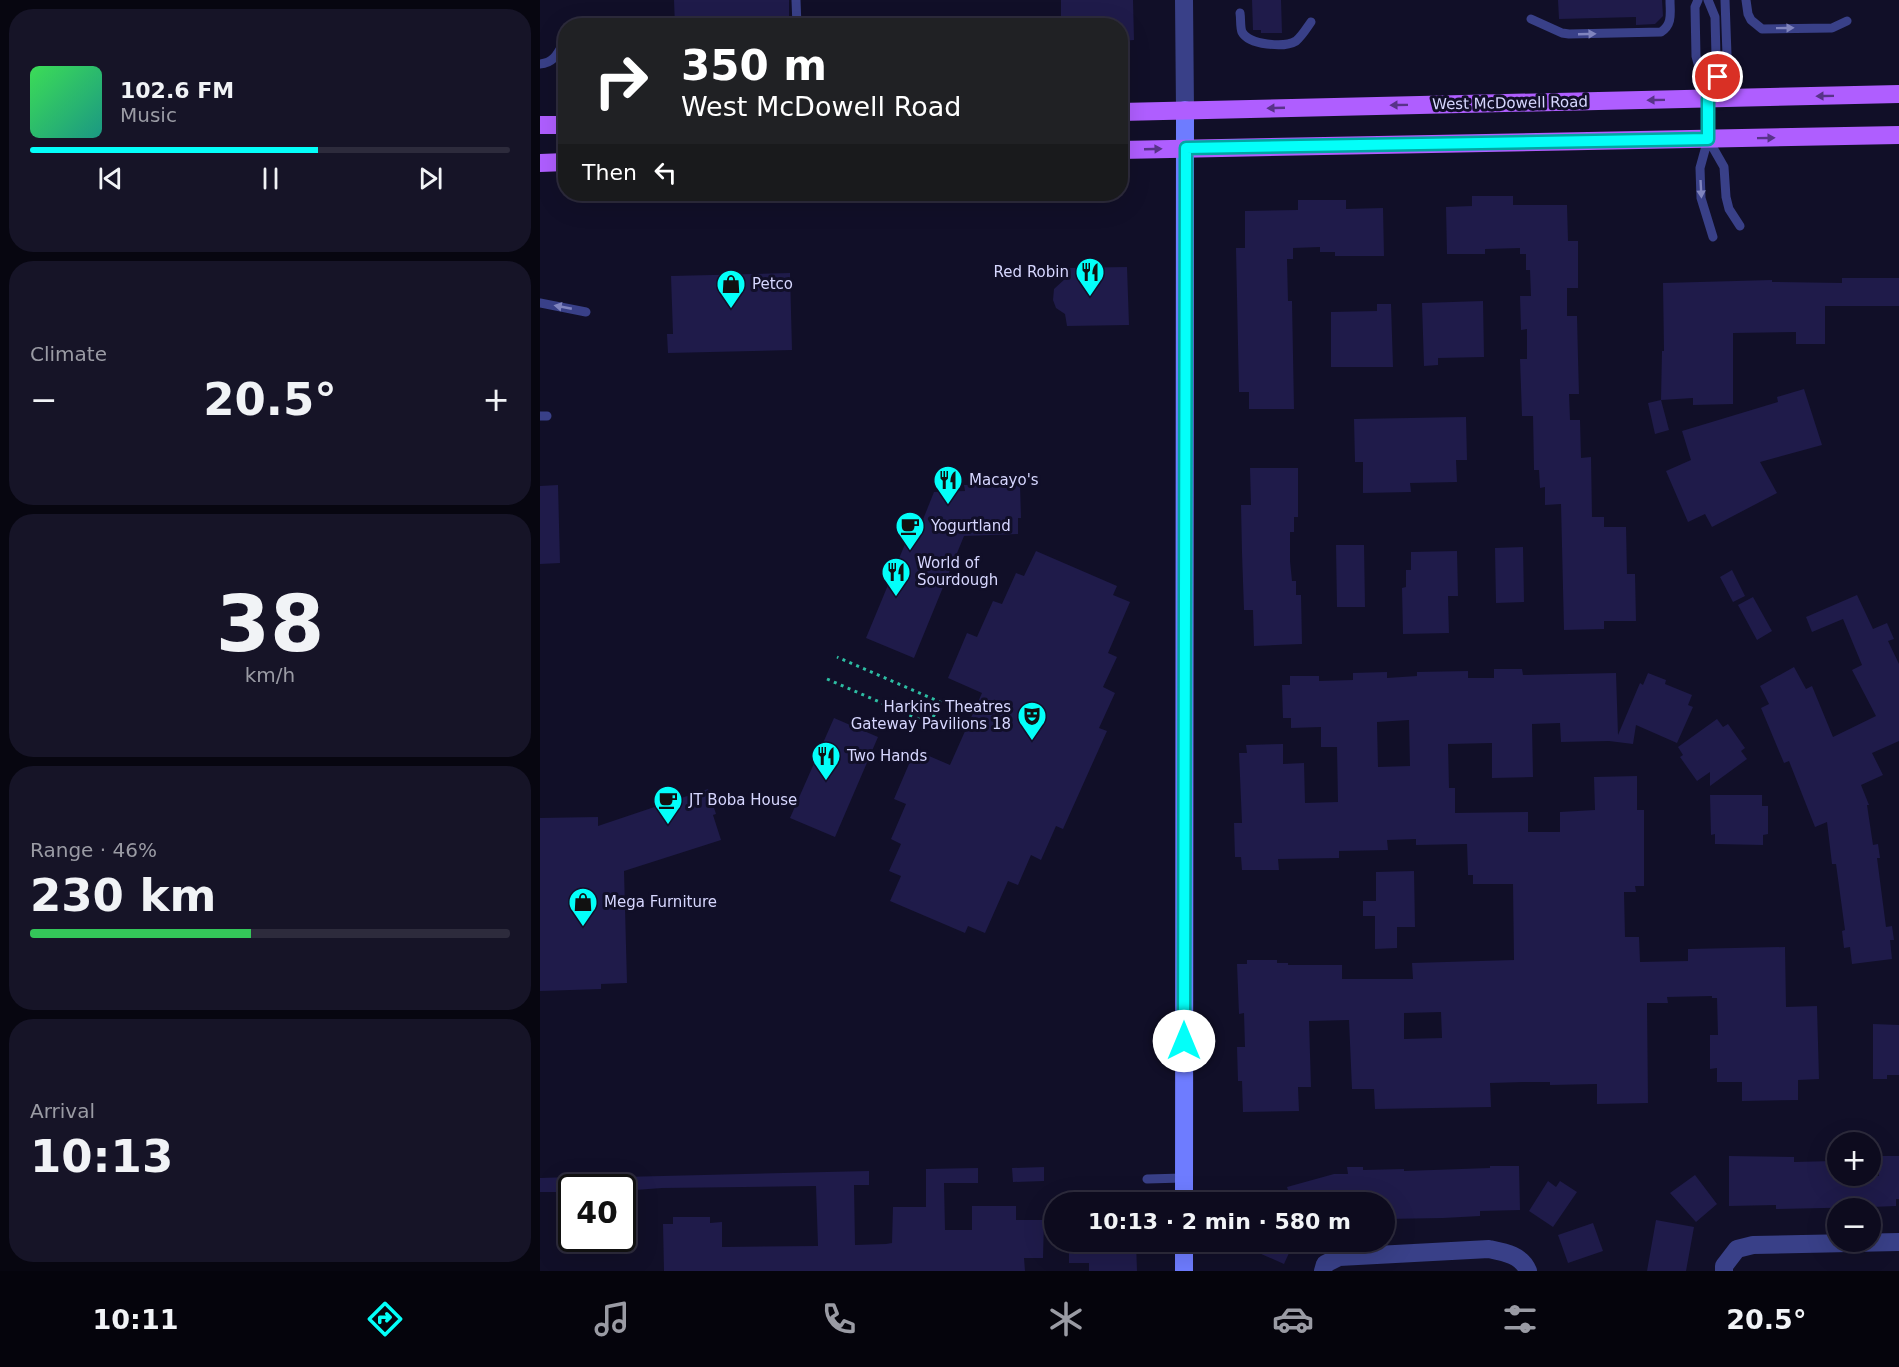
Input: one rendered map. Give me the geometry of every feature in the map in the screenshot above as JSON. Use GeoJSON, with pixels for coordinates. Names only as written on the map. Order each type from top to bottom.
{"type":"FeatureCollection","features":[{"type":"Feature","properties":{"kind":"main road","name":"West McDowell Road"},"geometry":{"type":"LineString","coordinates":[[1128,112],[1899,94]]}},
{"type":"Feature","properties":{"kind":"main road"},"geometry":{"type":"LineString","coordinates":[[540,125],[558,125]]}},
{"type":"Feature","properties":{"kind":"main road"},"geometry":{"type":"LineString","coordinates":[[1128,150],[1899,135]]}},
{"type":"Feature","properties":{"kind":"main road"},"geometry":{"type":"LineString","coordinates":[[540,163],[558,162]]}},
{"type":"Feature","properties":{"kind":"street"},"geometry":{"type":"LineString","coordinates":[[1184,0],[1186,148],[1184,1192]]}},
{"type":"Feature","properties":{"kind":"street"},"geometry":{"type":"LineString","coordinates":[[1725,1271],[1724,1266],[1737,1249],[1753,1245],[1899,1242]]}},
{"type":"Feature","properties":{"kind":"street"},"geometry":{"type":"LineString","coordinates":[[1324,1267],[1338,1257],[1489,1249],[1507,1252],[1524,1266]]}},
{"type":"Feature","properties":{"kind":"street"},"geometry":{"type":"LineString","coordinates":[[1184,1252],[1184,1271]]}},
{"type":"Feature","properties":{"kind":"lane"},"geometry":{"type":"LineString","coordinates":[[796,0],[797,18]]}},
{"type":"Feature","properties":{"kind":"lane"},"geometry":{"type":"LineString","coordinates":[[1531,19],[1569,34],[1661,32],[1670,23],[1670,0]]}},
{"type":"Feature","properties":{"kind":"lane"},"geometry":{"type":"LineString","coordinates":[[1698,0],[1695,7],[1696,56],[1708,99]]}},
{"type":"Feature","properties":{"kind":"lane"},"geometry":{"type":"LineString","coordinates":[[1708,0],[1715,17],[1716,56],[1708,99],[1708,139],[1700,168],[1701,198],[1713,237]]}},
{"type":"Feature","properties":{"kind":"lane"},"geometry":{"type":"LineString","coordinates":[[1708,99],[1728,55],[1725,0]]}},
{"type":"Feature","properties":{"kind":"lane"},"geometry":{"type":"LineString","coordinates":[[1746,0],[1751,20],[1762,28],[1832,28],[1847,21]]}},
{"type":"Feature","properties":{"kind":"lane"},"geometry":{"type":"LineString","coordinates":[[1240,13],[1243,33],[1250,40],[1258,43],[1289,44],[1302,34],[1311,22]]}},
{"type":"Feature","properties":{"kind":"lane"},"geometry":{"type":"LineString","coordinates":[[540,64],[546,64],[554,59],[558,52]]}},
{"type":"Feature","properties":{"kind":"lane"},"geometry":{"type":"LineString","coordinates":[[1708,139],[1724,167],[1729,209],[1740,226]]}},
{"type":"Feature","properties":{"kind":"lane"},"geometry":{"type":"LineString","coordinates":[[540,303],[586,312]]}},
{"type":"Feature","properties":{"kind":"lane"},"geometry":{"type":"LineString","coordinates":[[1147,1179],[1183,1178]]}},
{"type":"Feature","properties":{"kind":"path"},"geometry":{"type":"LineString","coordinates":[[827,679],[930,724],[940,702],[837,657]]}},
{"type":"Feature","properties":{"kind":"building"},"geometry":{"type":"Polygon","coordinates":[[[674,0],[789,0],[789,18],[675,18],[674,0]]]}},
{"type":"Feature","properties":{"kind":"building"},"geometry":{"type":"Polygon","coordinates":[[[1061,0],[1133,0],[1134,40],[1128,40],[1128,18],[1061,18],[1061,0]]]}},
{"type":"Feature","properties":{"kind":"building"},"geometry":{"type":"Polygon","coordinates":[[[1252,0],[1281,0],[1282,33],[1261,33],[1261,30],[1253,30],[1252,0]]]}},
{"type":"Feature","properties":{"kind":"building"},"geometry":{"type":"Polygon","coordinates":[[[1558,0],[1662,0],[1663,16],[1655,24],[1636,25],[1636,17],[1559,19],[1558,0]]]}},
{"type":"Feature","properties":{"kind":"building"},"geometry":{"type":"Polygon","coordinates":[[[1472,196],[1513,196],[1513,205],[1567,205],[1568,241],[1578,241],[1578,288],[1567,288],[1567,316],[1577,316],[1579,394],[1569,394],[1570,420],[1580,420],[1581,458],[1591,457],[1592,517],[1604,517],[1604,527],[1626,527],[1627,574],[1635,574],[1636,621],[1604,621],[1604,629],[1564,630],[1561,504],[1545,505],[1545,487],[1540,488],[1539,470],[1534,470],[1533,416],[1522,416],[1520,359],[1527,359],[1527,329],[1521,330],[1520,296],[1531,296],[1530,270],[1526,270],[1526,254],[1520,254],[1520,248],[1485,249],[1485,254],[1447,254],[1446,207],[1472,206],[1472,196]]]}},
{"type":"Feature","properties":{"kind":"building"},"geometry":{"type":"Polygon","coordinates":[[[1298,200],[1346,200],[1346,209],[1383,208],[1384,256],[1335,256],[1335,252],[1320,252],[1320,247],[1293,248],[1293,259],[1287,259],[1288,301],[1292,301],[1294,409],[1249,409],[1249,392],[1239,392],[1236,248],[1245,248],[1245,211],[1298,210],[1298,200]]]}},
{"type":"Feature","properties":{"kind":"building","name":"Red Robin"},"geometry":{"type":"Polygon","coordinates":[[[1127,267],[1129,325],[1067,326],[1065,314],[1056,308],[1053,300],[1054,289],[1066,278],[1066,268],[1127,267]]]}},
{"type":"Feature","properties":{"kind":"building","name":"Petco"},"geometry":{"type":"Polygon","coordinates":[[[790,273],[792,350],[668,353],[667,334],[673,334],[671,276],[790,273]]]}},
{"type":"Feature","properties":{"kind":"building"},"geometry":{"type":"Polygon","coordinates":[[[1842,278],[1899,278],[1899,306],[1825,306],[1825,344],[1796,344],[1796,332],[1733,333],[1733,404],[1693,405],[1693,398],[1661,400],[1662,351],[1664,351],[1663,283],[1772,280],[1772,282],[1842,283],[1842,278]]]}},
{"type":"Feature","properties":{"kind":"building"},"geometry":{"type":"Polygon","coordinates":[[[1483,301],[1484,357],[1438,358],[1438,365],[1424,366],[1422,303],[1483,301]]]}},
{"type":"Feature","properties":{"kind":"building"},"geometry":{"type":"Polygon","coordinates":[[[1377,304],[1391,304],[1393,367],[1331,367],[1331,312],[1377,311],[1377,304]]]}},
{"type":"Feature","properties":{"kind":"building"},"geometry":{"type":"Polygon","coordinates":[[[1804,389],[1822,445],[1760,462],[1777,493],[1712,527],[1705,514],[1688,522],[1666,471],[1691,460],[1682,431],[1778,402],[1777,397],[1804,389]]]}},
{"type":"Feature","properties":{"kind":"building"},"geometry":{"type":"Polygon","coordinates":[[[1661,400],[1669,430],[1655,434],[1648,403],[1661,400]]]}},
{"type":"Feature","properties":{"kind":"building"},"geometry":{"type":"Polygon","coordinates":[[[1466,417],[1467,460],[1456,460],[1457,482],[1410,483],[1411,492],[1363,493],[1363,462],[1355,462],[1354,419],[1466,417]]]}},
{"type":"Feature","properties":{"kind":"building"},"geometry":{"type":"Polygon","coordinates":[[[1250,468],[1298,468],[1298,517],[1294,517],[1294,532],[1290,532],[1290,561],[1292,581],[1296,581],[1296,595],[1301,595],[1302,644],[1254,646],[1253,610],[1244,610],[1242,553],[1241,505],[1251,505],[1250,468]]]}},
{"type":"Feature","properties":{"kind":"building"},"geometry":{"type":"Polygon","coordinates":[[[1020,484],[1021,518],[1018,518],[1018,534],[964,536],[914,658],[866,638],[915,520],[922,522],[934,492],[965,491],[964,485],[1020,484]]]}},
{"type":"Feature","properties":{"kind":"building"},"geometry":{"type":"Polygon","coordinates":[[[558,485],[560,563],[540,564],[540,486],[558,485]]]}},
{"type":"Feature","properties":{"kind":"building"},"geometry":{"type":"Polygon","coordinates":[[[1336,545],[1364,545],[1365,607],[1337,607],[1336,545]]]}},
{"type":"Feature","properties":{"kind":"building"},"geometry":{"type":"Polygon","coordinates":[[[1523,547],[1524,602],[1496,603],[1495,548],[1523,547]]]}},
{"type":"Feature","properties":{"kind":"building","name":"Harkins Theatres Gateway Pavilions 18"},"geometry":{"type":"Polygon","coordinates":[[[1036,551],[1117,586],[1113,595],[1130,602],[1108,653],[1117,657],[1103,687],[1115,693],[1099,728],[1107,731],[1063,829],[1056,826],[1041,860],[1031,855],[1018,885],[1008,881],[985,933],[968,926],[965,933],[890,901],[901,876],[889,871],[901,844],[891,839],[906,804],[894,799],[915,750],[950,765],[982,693],[948,678],[967,633],[977,637],[993,601],[1002,604],[1016,573],[1024,576],[1036,551]]]}},
{"type":"Feature","properties":{"kind":"building"},"geometry":{"type":"Polygon","coordinates":[[[1457,551],[1458,596],[1448,596],[1449,633],[1403,634],[1402,588],[1406,587],[1406,570],[1411,570],[1411,552],[1457,551]]]}},
{"type":"Feature","properties":{"kind":"building"},"geometry":{"type":"Polygon","coordinates":[[[1732,570],[1745,596],[1733,602],[1720,577],[1732,570]]]}},
{"type":"Feature","properties":{"kind":"building"},"geometry":{"type":"Polygon","coordinates":[[[1857,595],[1873,629],[1887,623],[1894,639],[1888,641],[1899,664],[1899,741],[1872,753],[1883,775],[1861,785],[1869,805],[1867,805],[1873,845],[1878,844],[1880,858],[1877,858],[1886,927],[1892,926],[1894,940],[1890,940],[1892,959],[1852,964],[1850,947],[1844,948],[1842,931],[1845,930],[1836,864],[1832,864],[1827,822],[1815,827],[1789,761],[1784,763],[1761,708],[1769,704],[1760,686],[1794,667],[1806,689],[1812,686],[1833,737],[1876,716],[1852,670],[1862,665],[1843,619],[1812,632],[1806,617],[1857,595]]]}},
{"type":"Feature","properties":{"kind":"building"},"geometry":{"type":"Polygon","coordinates":[[[1753,597],[1772,631],[1757,640],[1738,605],[1753,597]]]}},
{"type":"Feature","properties":{"kind":"building"},"geometry":{"type":"Polygon","coordinates":[[[1494,669],[1522,669],[1523,675],[1616,673],[1618,735],[1640,683],[1643,685],[1648,673],[1666,680],[1665,684],[1692,695],[1688,705],[1693,707],[1677,743],[1636,725],[1633,744],[1609,741],[1561,742],[1560,723],[1532,724],[1533,777],[1492,778],[1492,743],[1448,744],[1449,788],[1455,788],[1455,813],[1528,812],[1528,832],[1560,832],[1560,812],[1595,810],[1594,777],[1637,776],[1637,810],[1644,810],[1644,886],[1635,886],[1636,892],[1624,892],[1625,937],[1639,937],[1640,962],[1688,961],[1688,949],[1785,947],[1786,1007],[1817,1006],[1819,1079],[1798,1080],[1798,1100],[1742,1101],[1742,1082],[1717,1082],[1717,1068],[1710,1069],[1710,1035],[1718,1035],[1717,998],[1712,998],[1712,996],[1667,997],[1668,1003],[1647,1003],[1648,1103],[1597,1104],[1597,1084],[1550,1085],[1550,1082],[1523,1082],[1490,1083],[1491,1107],[1375,1109],[1374,1089],[1352,1089],[1349,1020],[1309,1021],[1311,1087],[1298,1087],[1299,1111],[1243,1112],[1242,1081],[1238,1081],[1237,1047],[1245,1047],[1244,1013],[1239,1014],[1237,964],[1247,964],[1247,960],[1277,960],[1277,963],[1288,963],[1288,965],[1342,965],[1342,979],[1413,979],[1412,963],[1514,960],[1513,884],[1473,884],[1473,875],[1468,875],[1467,844],[1416,845],[1416,839],[1387,840],[1388,850],[1339,851],[1339,858],[1278,859],[1279,870],[1242,870],[1241,857],[1235,857],[1234,823],[1242,823],[1239,753],[1247,753],[1246,745],[1283,744],[1283,764],[1304,763],[1305,803],[1338,802],[1337,747],[1321,747],[1321,727],[1291,728],[1291,718],[1283,718],[1282,685],[1290,685],[1290,676],[1319,676],[1319,681],[1353,680],[1353,673],[1387,672],[1387,678],[1417,676],[1417,672],[1468,671],[1468,678],[1494,678],[1494,669]],[[1409,720],[1377,722],[1378,767],[1410,766],[1409,720]],[[1441,1012],[1404,1013],[1404,1039],[1442,1038],[1441,1012]]]}},
{"type":"Feature","properties":{"kind":"building"},"geometry":{"type":"Polygon","coordinates":[[[834,718],[878,737],[835,837],[790,818],[834,718]]]}},
{"type":"Feature","properties":{"kind":"building"},"geometry":{"type":"Polygon","coordinates":[[[1717,719],[1723,727],[1728,724],[1745,748],[1741,751],[1747,759],[1710,786],[1710,772],[1697,781],[1680,757],[1683,755],[1678,747],[1717,719]]]}},
{"type":"Feature","properties":{"kind":"building","name":"Mega Furniture"},"geometry":{"type":"Polygon","coordinates":[[[708,789],[721,840],[624,871],[627,983],[601,984],[601,989],[540,991],[540,818],[598,817],[598,826],[708,789]]]}},
{"type":"Feature","properties":{"kind":"building"},"geometry":{"type":"Polygon","coordinates":[[[1710,795],[1762,795],[1762,806],[1768,806],[1768,834],[1763,835],[1763,845],[1715,844],[1715,834],[1711,835],[1710,795]]]}},
{"type":"Feature","properties":{"kind":"building"},"geometry":{"type":"Polygon","coordinates":[[[1414,871],[1415,927],[1397,927],[1397,948],[1375,949],[1375,916],[1363,916],[1363,901],[1376,901],[1376,872],[1414,871]]]}},
{"type":"Feature","properties":{"kind":"building"},"geometry":{"type":"Polygon","coordinates":[[[1873,1024],[1899,1025],[1899,1075],[1887,1075],[1887,1079],[1873,1079],[1873,1024]]]}},
{"type":"Feature","properties":{"kind":"building"},"geometry":{"type":"Polygon","coordinates":[[[1729,1156],[1794,1157],[1794,1162],[1827,1161],[1827,1186],[1881,1186],[1881,1156],[1899,1156],[1899,1199],[1896,1199],[1896,1206],[1881,1206],[1881,1198],[1827,1198],[1827,1208],[1776,1209],[1776,1205],[1729,1206],[1729,1156]]]}},
{"type":"Feature","properties":{"kind":"building"},"geometry":{"type":"Polygon","coordinates":[[[1490,1166],[1519,1166],[1520,1210],[1480,1211],[1480,1216],[1395,1219],[1395,1192],[1289,1192],[1287,1187],[1334,1174],[1348,1174],[1347,1167],[1363,1167],[1363,1170],[1404,1169],[1404,1171],[1490,1168],[1490,1166]]]}},
{"type":"Feature","properties":{"kind":"building"},"geometry":{"type":"Polygon","coordinates":[[[1044,1167],[1044,1181],[1013,1182],[1012,1168],[1044,1167]]]}},
{"type":"Feature","properties":{"kind":"building"},"geometry":{"type":"Polygon","coordinates":[[[978,1168],[978,1183],[944,1183],[945,1230],[972,1230],[972,1206],[1016,1206],[1016,1220],[1044,1220],[1043,1258],[1024,1258],[1025,1271],[664,1271],[663,1224],[673,1224],[673,1217],[710,1217],[710,1223],[722,1222],[722,1247],[818,1246],[816,1186],[636,1190],[636,1177],[869,1171],[869,1185],[854,1185],[855,1245],[886,1244],[892,1243],[893,1207],[926,1207],[926,1169],[978,1168]]]}},
{"type":"Feature","properties":{"kind":"building"},"geometry":{"type":"Polygon","coordinates":[[[1695,1175],[1717,1204],[1696,1222],[1670,1193],[1695,1175]]]}},
{"type":"Feature","properties":{"kind":"building"},"geometry":{"type":"Polygon","coordinates":[[[558,1177],[558,1192],[540,1192],[540,1178],[558,1177]]]}},
{"type":"Feature","properties":{"kind":"building"},"geometry":{"type":"Polygon","coordinates":[[[1548,1181],[1556,1187],[1560,1181],[1577,1192],[1553,1227],[1529,1211],[1548,1181]]]}},
{"type":"Feature","properties":{"kind":"building"},"geometry":{"type":"Polygon","coordinates":[[[1656,1220],[1694,1227],[1686,1271],[1647,1271],[1656,1220]]]}},
{"type":"Feature","properties":{"kind":"building"},"geometry":{"type":"Polygon","coordinates":[[[1593,1223],[1603,1251],[1568,1263],[1558,1235],[1593,1223]]]}},
{"type":"Feature","properties":{"kind":"building"},"geometry":{"type":"Polygon","coordinates":[[[1069,1252],[1136,1252],[1137,1271],[1089,1271],[1089,1263],[1069,1263],[1069,1252]]]}},
{"type":"Feature","properties":{"kind":"building"},"geometry":{"type":"Polygon","coordinates":[[[1257,1252],[1289,1252],[1284,1264],[1257,1252]]]}},
{"type":"Feature","properties":{"kind":"place","name":"Red Robin"},"geometry":{"type":"Point","coordinates":[1090,298]}},
{"type":"Feature","properties":{"kind":"place","name":"Petco"},"geometry":{"type":"Point","coordinates":[731,310]}},
{"type":"Feature","properties":{"kind":"place","name":"Macayo's"},"geometry":{"type":"Point","coordinates":[948,506]}},
{"type":"Feature","properties":{"kind":"place","name":"Yogurtland"},"geometry":{"type":"Point","coordinates":[910,552]}},
{"type":"Feature","properties":{"kind":"place","name":"World of Sourdough"},"geometry":{"type":"Point","coordinates":[896,598]}},
{"type":"Feature","properties":{"kind":"place","name":"Harkins Theatres Gateway Pavilions 18"},"geometry":{"type":"Point","coordinates":[1032,742]}},
{"type":"Feature","properties":{"kind":"place","name":"Two Hands"},"geometry":{"type":"Point","coordinates":[826,782]}},
{"type":"Feature","properties":{"kind":"place","name":"JT Boba House"},"geometry":{"type":"Point","coordinates":[668,826]}},
{"type":"Feature","properties":{"kind":"place","name":"Mega Furniture"},"geometry":{"type":"Point","coordinates":[583,928]}},
{"type":"Feature","properties":{"kind":"route"},"geometry":{"type":"LineString","coordinates":[[1184,1041],[1186,148],[1708,139],[1708,99],[1718,77]]}}]}
